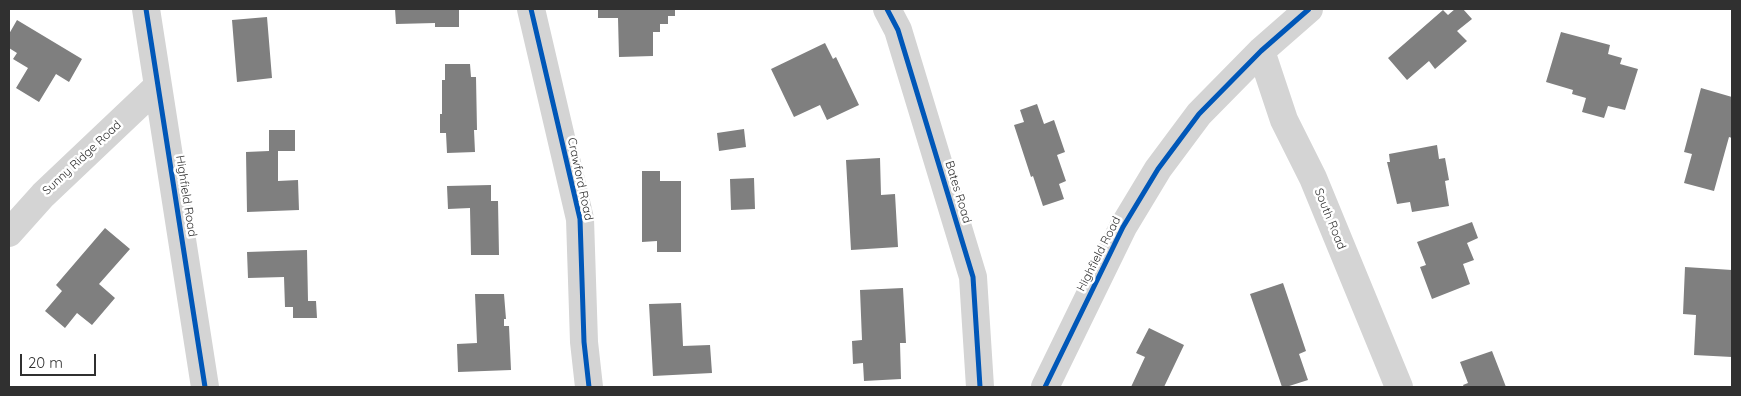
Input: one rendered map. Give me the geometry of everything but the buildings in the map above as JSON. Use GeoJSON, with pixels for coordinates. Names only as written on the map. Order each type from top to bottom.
{"type":"FeatureCollection","features":[{"type":"Feature","properties":{"kind":"street","name":"Highfield Road"},"geometry":{"type":"LineString","coordinates":[[146,9],[206,387]]}},
{"type":"Feature","properties":{"kind":"street","name":"Crawford Road"},"geometry":{"type":"LineString","coordinates":[[531,9],[580,219],[584,342],[588,387]]}},
{"type":"Feature","properties":{"kind":"street","name":"Bates Road"},"geometry":{"type":"LineString","coordinates":[[887,9],[898,30],[973,277],[980,387]]}},
{"type":"Feature","properties":{"kind":"street","name":"Highfield Road"},"geometry":{"type":"LineString","coordinates":[[1044,387],[1123,227],[1158,169],[1199,114],[1261,51],[1309,9]]}},
{"type":"Feature","properties":{"kind":"street","name":"South Road"},"geometry":{"type":"LineString","coordinates":[[1261,51],[1284,120],[1312,178],[1399,387]]}},
{"type":"Feature","properties":{"kind":"street","name":"Sunny Ridge Road"},"geometry":{"type":"LineString","coordinates":[[9,233],[43,195],[158,86]]}},
{"type":"Feature","properties":{"kind":"cycle path"},"geometry":{"type":"LineString","coordinates":[[146,9],[205,387]]}},
{"type":"Feature","properties":{"kind":"cycle path"},"geometry":{"type":"LineString","coordinates":[[531,9],[580,219],[584,342],[589,387]]}},
{"type":"Feature","properties":{"kind":"cycle path"},"geometry":{"type":"LineString","coordinates":[[887,9],[898,30],[973,277],[980,387]]}},
{"type":"Feature","properties":{"kind":"cycle path"},"geometry":{"type":"LineString","coordinates":[[1045,387],[1123,227],[1158,169],[1199,114],[1261,51],[1309,9]]}}]}
